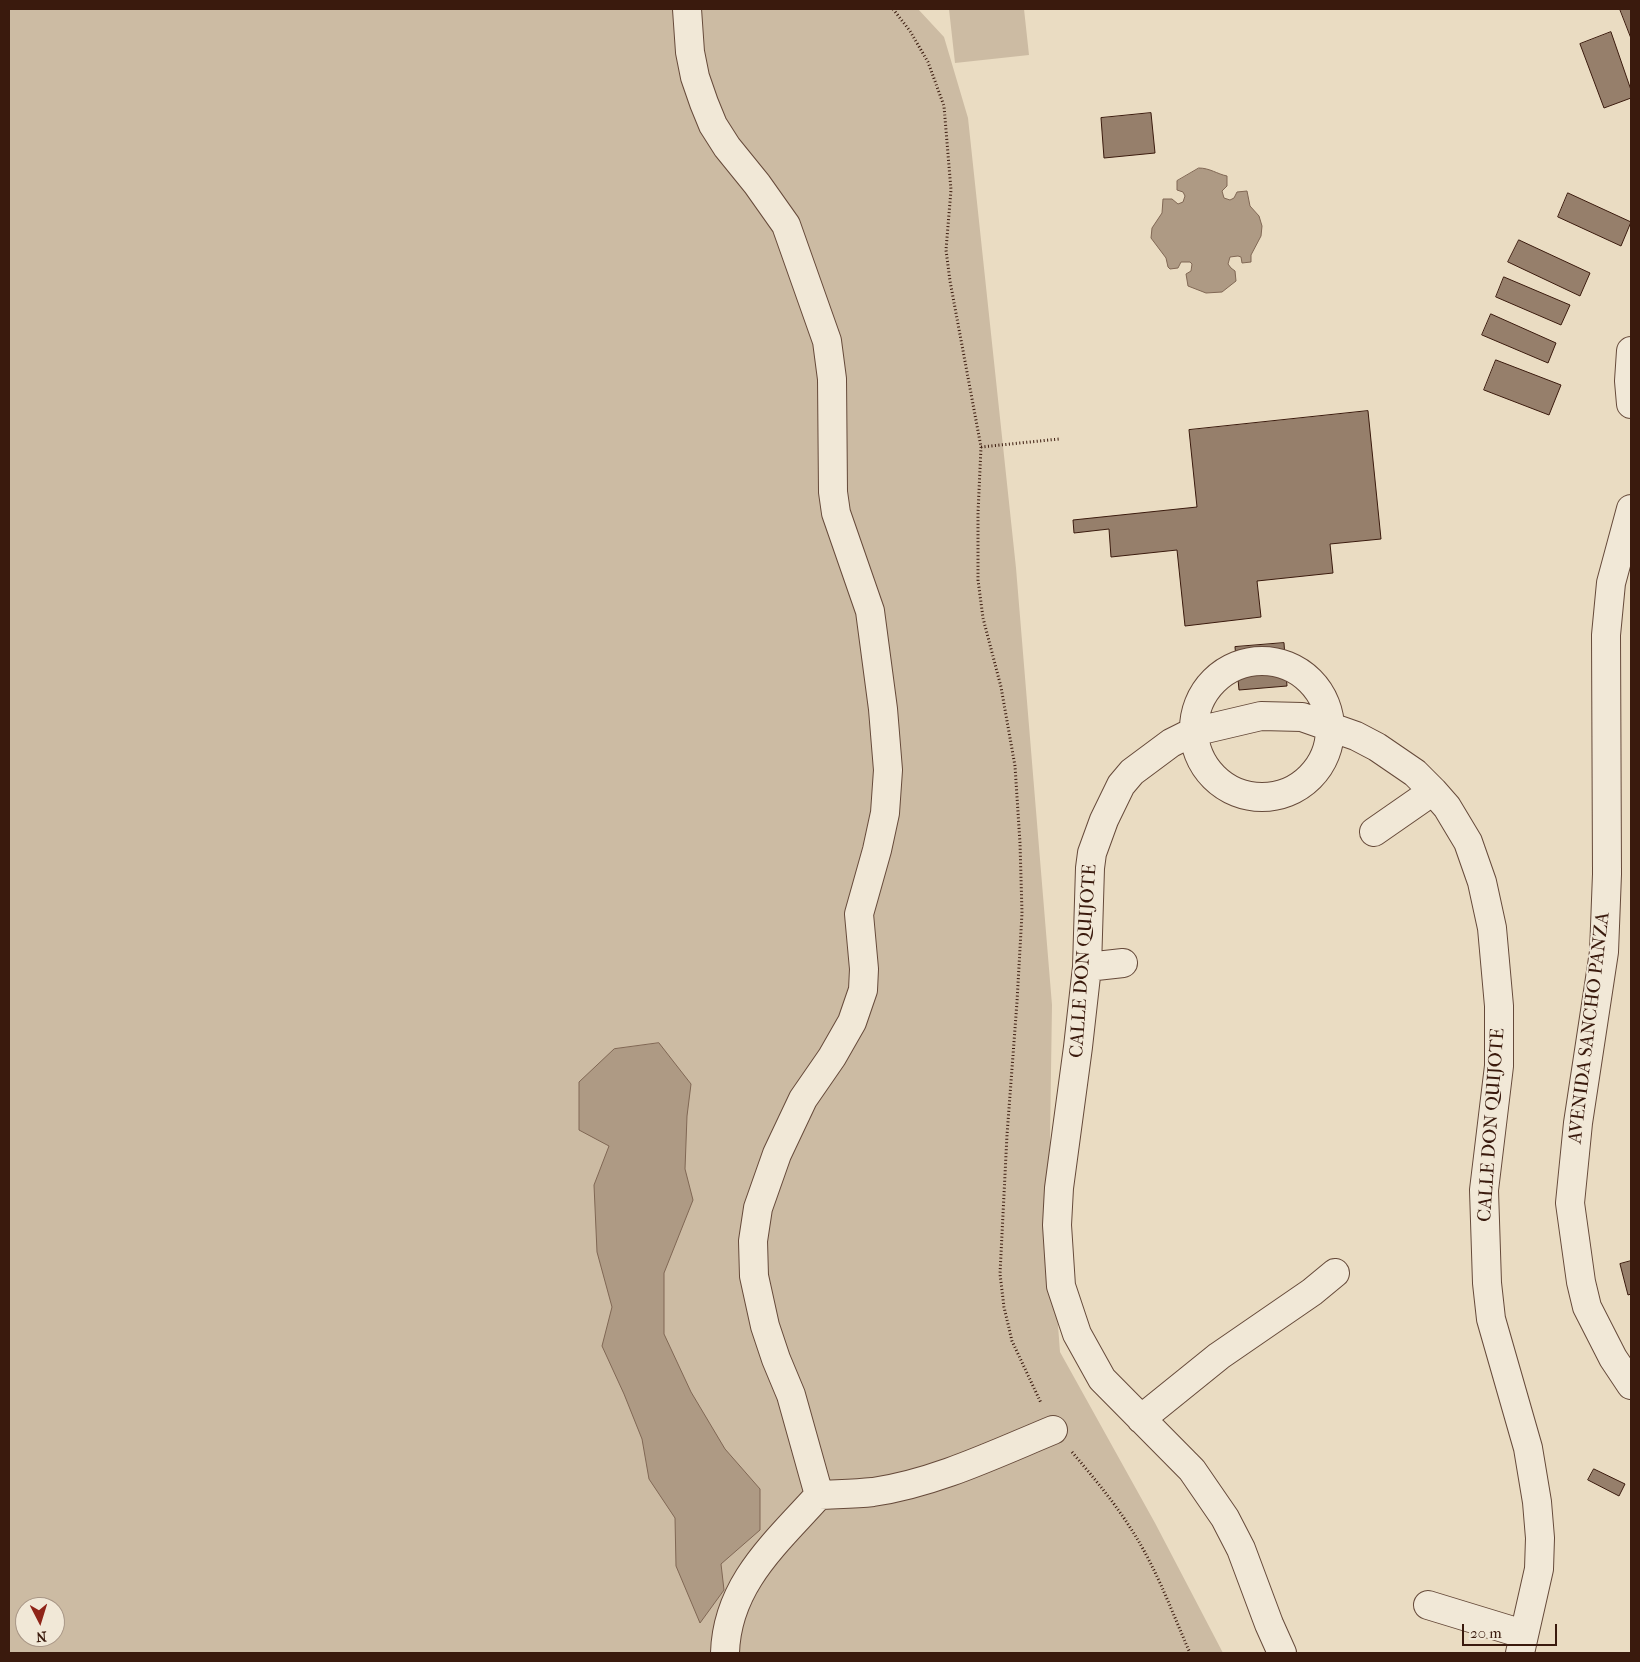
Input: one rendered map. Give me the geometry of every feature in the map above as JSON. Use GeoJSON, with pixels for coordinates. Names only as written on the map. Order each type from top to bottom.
{"type":"FeatureCollection","features":[{"type":"Feature","properties":{"kind":"street"},"geometry":{"type":"LineString","coordinates":[[687,9],[694,76],[704,103],[726,147],[757,184],[786,225],[827,341],[832,379],[833,492],[836,513],[870,611],[883,709],[888,770],[885,813],[877,850],[858,914],[864,969],[863,990],[852,1022],[832,1057],[803,1099],[777,1154],[758,1208],[753,1241],[754,1276],[765,1326],[791,1395],[819,1494]]}},
{"type":"Feature","properties":{"kind":"street"},"geometry":{"type":"LineString","coordinates":[[1631,351],[1629,381],[1631,404]]}},
{"type":"Feature","properties":{"kind":"street","name":"AVENIDA SANCHO PANZA"},"geometry":{"type":"LineString","coordinates":[[1631,509],[1611,584],[1606,635],[1607,874],[1604,952],[1578,1123],[1570,1203],[1579,1273],[1588,1307],[1613,1358],[1631,1385]]}},
{"type":"Feature","properties":{"kind":"street"},"geometry":{"type":"LineString","coordinates":[[1268,660],[1289,665],[1308,677],[1322,694],[1330,714],[1331,736],[1326,757],[1314,775],[1296,789],[1275,796],[1252,796],[1230,789],[1211,775],[1198,755],[1193,732],[1196,708],[1207,688],[1224,671],[1246,662],[1268,660]]}},
{"type":"Feature","properties":{"kind":"street","name":"CALLE DON QUIJOTE"},"geometry":{"type":"LineString","coordinates":[[1282,1653],[1241,1549],[1226,1518],[1192,1470],[1102,1379],[1088,1356],[1077,1334],[1061,1286],[1057,1225],[1059,1188],[1087,966],[1090,868],[1092,853],[1104,820],[1121,785],[1132,772],[1171,743],[1193,732],[1261,716],[1302,718],[1331,726],[1377,747],[1415,773],[1433,791],[1458,824],[1476,860],[1488,905],[1495,952],[1499,1006],[1499,1066],[1484,1190],[1484,1246],[1491,1319],[1528,1448],[1537,1502],[1540,1538],[1539,1569],[1522,1644]]}},
{"type":"Feature","properties":{"kind":"street"},"geometry":{"type":"LineString","coordinates":[[1374,832],[1433,791]]}},
{"type":"Feature","properties":{"kind":"street"},"geometry":{"type":"LineString","coordinates":[[1087,966],[1123,963]]}},
{"type":"Feature","properties":{"kind":"street"},"geometry":{"type":"LineString","coordinates":[[1141,1419],[1219,1356],[1312,1292],[1335,1273]]}},
{"type":"Feature","properties":{"kind":"street"},"geometry":{"type":"LineString","coordinates":[[725,1653],[731,1614],[741,1588],[759,1562],[819,1494],[872,1492],[913,1484],[1053,1430]]}},
{"type":"Feature","properties":{"kind":"street"},"geometry":{"type":"LineString","coordinates":[[1428,1605],[1522,1644]]}},
{"type":"Feature","properties":{"kind":"path"},"geometry":{"type":"LineString","coordinates":[[893,9],[910,31],[928,62],[944,106],[951,190],[946,250],[981,448],[978,513],[978,580],[983,618],[1001,687],[1015,766],[1020,843],[1021,923],[1000,1274],[1004,1307],[1012,1341],[1053,1430],[1106,1491],[1134,1532],[1158,1578],[1190,1653]]}},
{"type":"Feature","properties":{"kind":"path"},"geometry":{"type":"LineString","coordinates":[[981,448],[1059,439]]}},
{"type":"Feature","properties":{"kind":"shaded area"},"geometry":{"type":"Polygon","coordinates":[[[9,9],[918,9],[944,37],[968,118],[1016,568],[1052,1005],[1049,1205],[1060,1352],[1155,1523],[1223,1653],[9,1653],[9,9]]]}},
{"type":"Feature","properties":{"kind":"shaded area"},"geometry":{"type":"Polygon","coordinates":[[[949,9],[1024,9],[1029,55],[955,63],[949,9]]]}},
{"type":"Feature","properties":{"kind":"shaded area"},"geometry":{"type":"Polygon","coordinates":[[[1199,168],[1227,176],[1227,186],[1222,191],[1224,198],[1230,200],[1234,198],[1237,192],[1247,191],[1250,206],[1259,216],[1262,226],[1261,236],[1251,255],[1251,262],[1242,263],[1241,257],[1230,257],[1228,264],[1235,271],[1236,281],[1222,292],[1206,293],[1188,286],[1186,274],[1191,271],[1192,264],[1190,262],[1181,262],[1178,268],[1170,269],[1166,258],[1151,238],[1152,228],[1162,213],[1163,199],[1172,199],[1178,204],[1183,202],[1185,196],[1183,192],[1177,190],[1177,181],[1199,168]]]}},
{"type":"Feature","properties":{"kind":"shaded area"},"geometry":{"type":"Polygon","coordinates":[[[659,1043],[691,1084],[687,1116],[685,1169],[693,1200],[664,1273],[664,1334],[691,1392],[725,1449],[760,1489],[760,1530],[721,1564],[724,1590],[700,1623],[676,1566],[675,1518],[649,1479],[642,1439],[602,1346],[612,1307],[597,1252],[594,1185],[609,1146],[579,1130],[579,1082],[614,1049],[659,1043]]]}},
{"type":"Feature","properties":{"kind":"building"},"geometry":{"type":"Polygon","coordinates":[[[1620,9],[1631,9],[1631,38],[1620,9]]]}},
{"type":"Feature","properties":{"kind":"building"},"geometry":{"type":"Polygon","coordinates":[[[1611,32],[1631,90],[1631,98],[1604,108],[1580,44],[1611,32]]]}},
{"type":"Feature","properties":{"kind":"building"},"geometry":{"type":"Polygon","coordinates":[[[1151,113],[1155,153],[1104,158],[1101,118],[1151,113]]]}},
{"type":"Feature","properties":{"kind":"building"},"geometry":{"type":"Polygon","coordinates":[[[1568,193],[1631,222],[1621,246],[1558,217],[1568,193]]]}},
{"type":"Feature","properties":{"kind":"building"},"geometry":{"type":"Polygon","coordinates":[[[1519,240],[1590,273],[1580,296],[1508,262],[1519,240]]]}},
{"type":"Feature","properties":{"kind":"building"},"geometry":{"type":"Polygon","coordinates":[[[1504,277],[1570,305],[1561,325],[1496,297],[1504,277]]]}},
{"type":"Feature","properties":{"kind":"building"},"geometry":{"type":"Polygon","coordinates":[[[1491,314],[1556,343],[1548,363],[1482,335],[1491,314]]]}},
{"type":"Feature","properties":{"kind":"building"},"geometry":{"type":"Polygon","coordinates":[[[1496,360],[1561,385],[1549,415],[1484,390],[1496,360]]]}},
{"type":"Feature","properties":{"kind":"building"},"geometry":{"type":"Polygon","coordinates":[[[1368,411],[1381,539],[1330,544],[1333,573],[1257,581],[1261,617],[1185,626],[1177,550],[1111,557],[1109,529],[1074,533],[1073,520],[1197,507],[1189,430],[1368,411]]]}},
{"type":"Feature","properties":{"kind":"building"},"geometry":{"type":"Polygon","coordinates":[[[1284,643],[1287,686],[1239,690],[1235,647],[1284,643]]]}},
{"type":"Feature","properties":{"kind":"building"},"geometry":{"type":"Polygon","coordinates":[[[1631,1261],[1631,1294],[1628,1295],[1620,1264],[1631,1261]]]}},
{"type":"Feature","properties":{"kind":"building"},"geometry":{"type":"Polygon","coordinates":[[[1594,1469],[1625,1484],[1619,1496],[1588,1480],[1594,1469]]]}}]}
